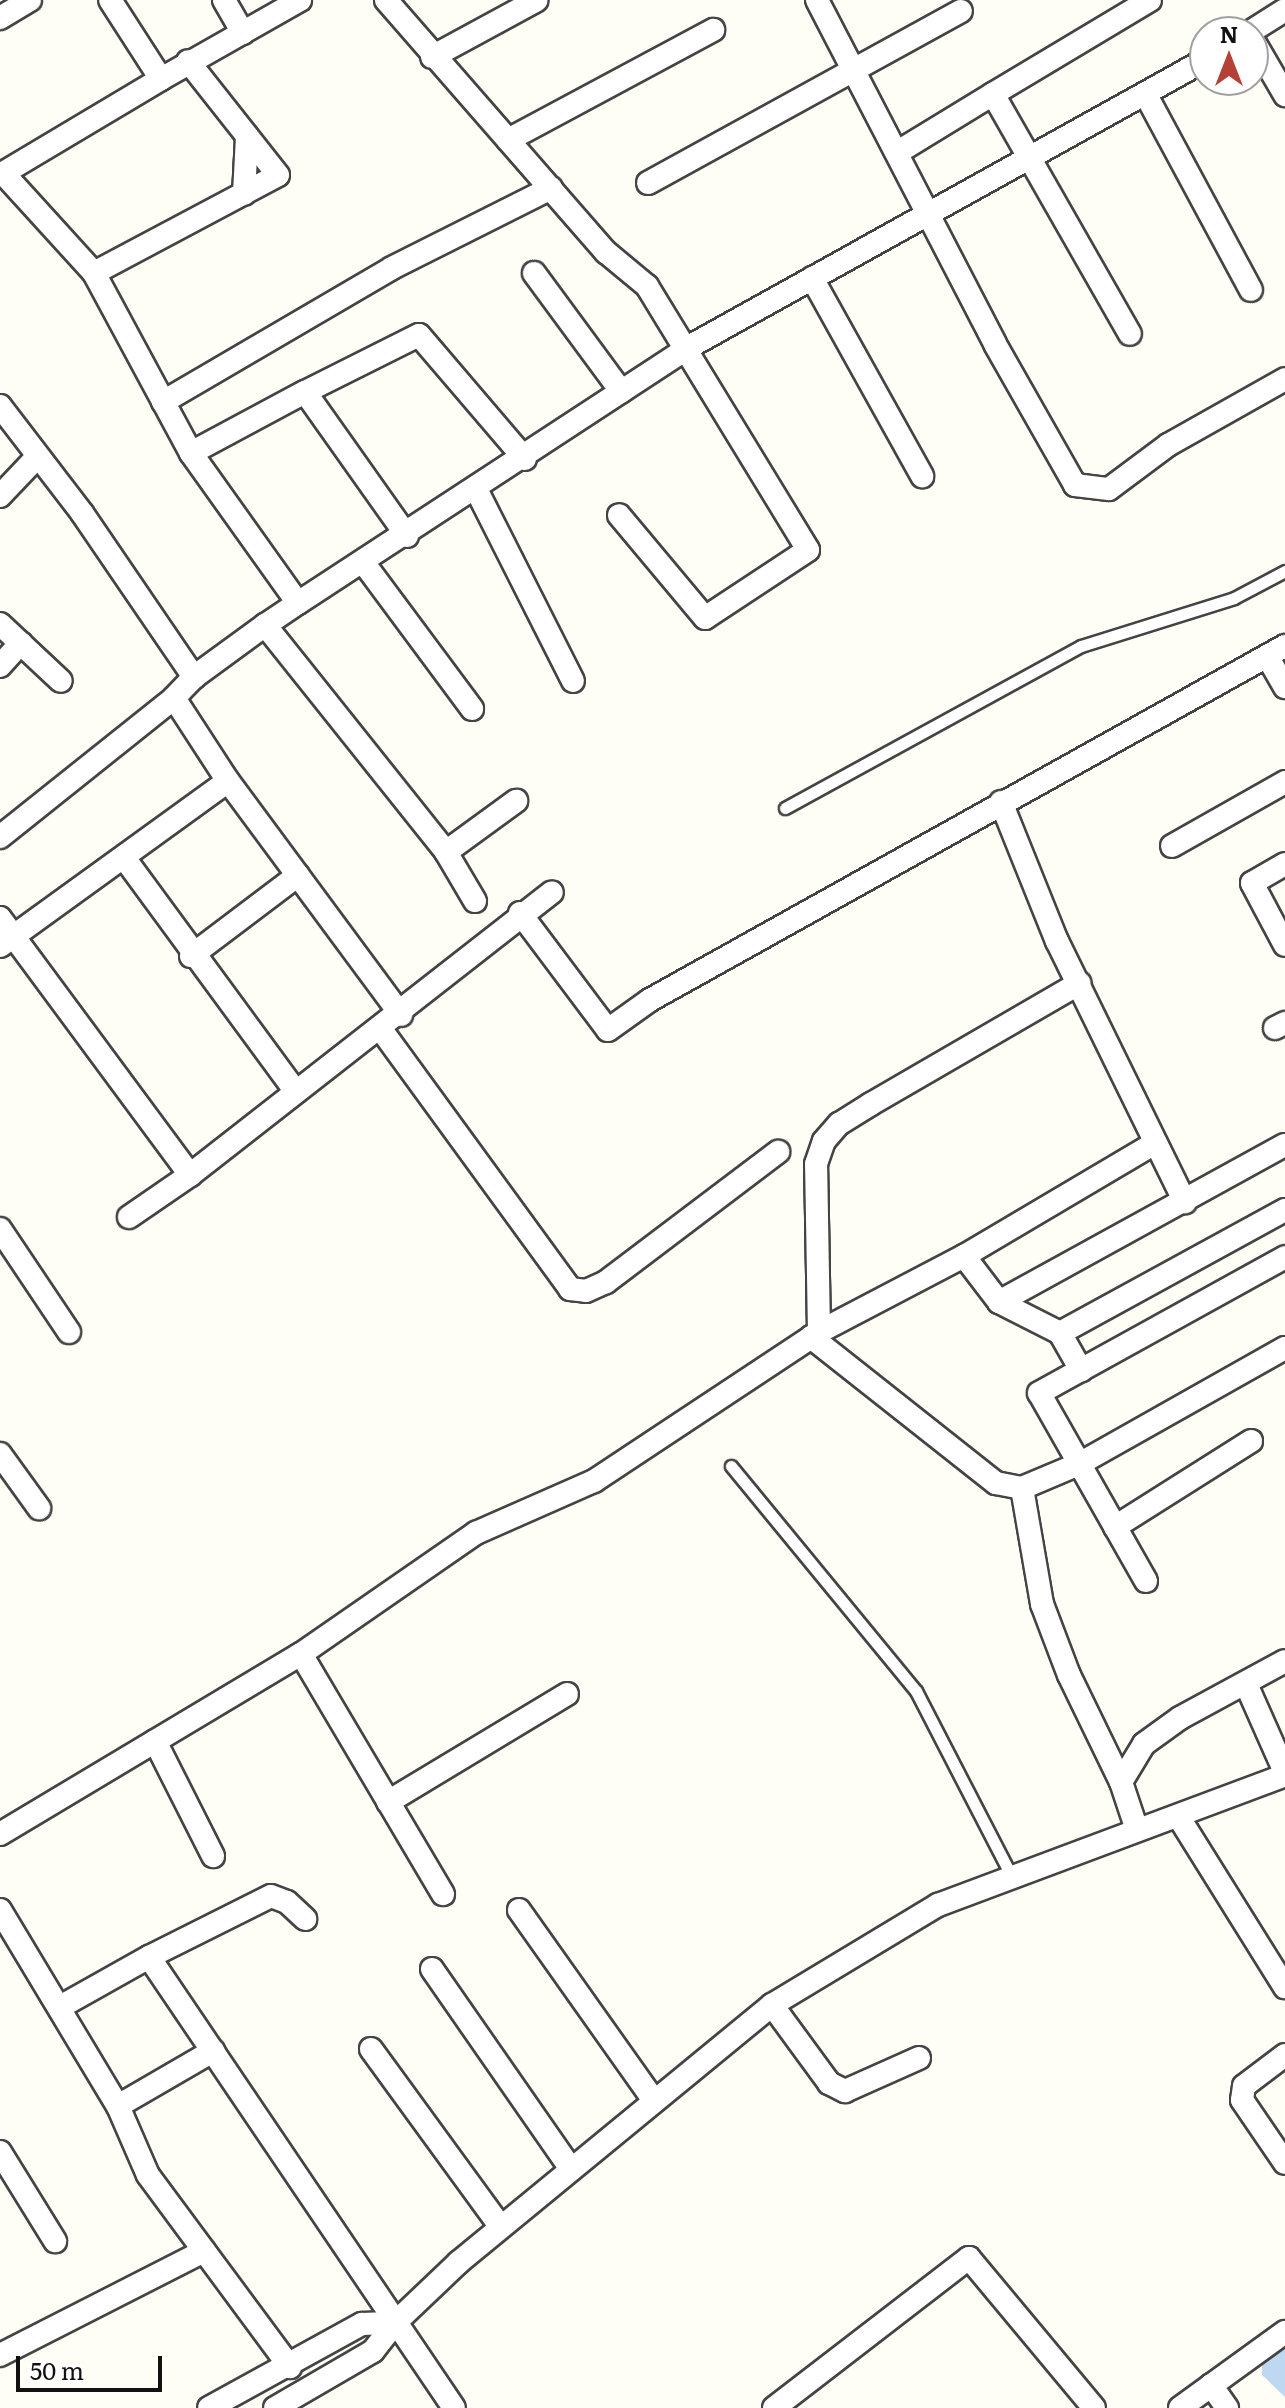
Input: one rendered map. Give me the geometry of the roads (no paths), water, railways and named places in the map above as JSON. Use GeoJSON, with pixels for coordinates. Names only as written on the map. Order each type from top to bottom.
{"type":"FeatureCollection","features":[{"type":"Feature","properties":{"kind":"street"},"geometry":{"type":"LineString","coordinates":[[0,18],[30,0]]}},
{"type":"Feature","properties":{"kind":"street"},"geometry":{"type":"LineString","coordinates":[[110,0],[161,79]]}},
{"type":"Feature","properties":{"kind":"street"},"geometry":{"type":"LineString","coordinates":[[224,0],[243,33]]}},
{"type":"Feature","properties":{"kind":"street"},"geometry":{"type":"LineString","coordinates":[[298,603],[191,453],[94,273],[2,175],[188,61],[300,0]]}},
{"type":"Feature","properties":{"kind":"street"},"geometry":{"type":"LineString","coordinates":[[432,57],[537,0]]}},
{"type":"Feature","properties":{"kind":"street"},"geometry":{"type":"LineString","coordinates":[[817,0],[852,72],[898,152],[1075,485],[1109,489],[1168,445],[1285,379]]}},
{"type":"Feature","properties":{"kind":"street"},"geometry":{"type":"LineString","coordinates":[[898,152],[1150,0]]}},
{"type":"Feature","properties":{"kind":"street"},"geometry":{"type":"LineString","coordinates":[[390,1],[432,57],[606,252],[647,286],[808,550],[705,618],[619,515]]}},
{"type":"Feature","properties":{"kind":"street"},"geometry":{"type":"LineString","coordinates":[[648,183],[961,11]]}},
{"type":"Feature","properties":{"kind":"street"},"geometry":{"type":"LineString","coordinates":[[508,140],[713,30]]}},
{"type":"Feature","properties":{"kind":"street"},"geometry":{"type":"LineString","coordinates":[[1269,42],[1285,95]]}},
{"type":"Feature","properties":{"kind":"street"},"geometry":{"type":"LineString","coordinates":[[94,273],[278,175],[188,61]]}},
{"type":"Feature","properties":{"kind":"street"},"geometry":{"type":"LineString","coordinates":[[0,837],[174,698],[194,677],[265,625],[525,459],[687,348],[927,210],[1028,163],[1189,70]]}},
{"type":"Feature","properties":{"kind":"street"},"geometry":{"type":"LineString","coordinates":[[993,94],[1028,163],[1130,334]]}},
{"type":"Feature","properties":{"kind":"street"},"geometry":{"type":"LineString","coordinates":[[1147,97],[1251,290]]}},
{"type":"Feature","properties":{"kind":"street"},"geometry":{"type":"LineString","coordinates":[[244,194],[247,136]]}},
{"type":"Feature","properties":{"kind":"street"},"geometry":{"type":"LineString","coordinates":[[163,402],[392,268],[551,188]]}},
{"type":"Feature","properties":{"kind":"street"},"geometry":{"type":"LineString","coordinates":[[534,273],[621,391]]}},
{"type":"Feature","properties":{"kind":"street"},"geometry":{"type":"LineString","coordinates":[[812,278],[922,476]]}},
{"type":"Feature","properties":{"kind":"street"},"geometry":{"type":"LineString","coordinates":[[191,453],[419,335],[525,459]]}},
{"type":"Feature","properties":{"kind":"street"},"geometry":{"type":"LineString","coordinates":[[305,392],[407,536]]}},
{"type":"Feature","properties":{"kind":"street"},"geometry":{"type":"LineString","coordinates":[[0,406],[194,677]]}},
{"type":"Feature","properties":{"kind":"street"},"geometry":{"type":"LineString","coordinates":[[0,496],[38,456]]}},
{"type":"Feature","properties":{"kind":"street"},"geometry":{"type":"LineString","coordinates":[[476,489],[573,681]]}},
{"type":"Feature","properties":{"kind":"street"},"geometry":{"type":"LineString","coordinates":[[363,562],[472,709]]}},
{"type":"Feature","properties":{"kind":"street"},"geometry":{"type":"LineString","coordinates":[[0,624],[61,681]]}},
{"type":"Feature","properties":{"kind":"street"},"geometry":{"type":"LineString","coordinates":[[265,625],[446,852],[475,901]]}},
{"type":"Feature","properties":{"kind":"street"},"geometry":{"type":"LineString","coordinates":[[0,666],[21,643]]}},
{"type":"Feature","properties":{"kind":"street"},"geometry":{"type":"LineString","coordinates":[[520,913],[608,1030],[650,1000],[1276,651],[1285,687]]}},
{"type":"Feature","properties":{"kind":"street"},"geometry":{"type":"LineString","coordinates":[[174,698],[228,781],[401,1015]]}},
{"type":"Feature","properties":{"kind":"street"},"geometry":{"type":"LineString","coordinates":[[190,1175],[4,934],[125,859],[228,781]]}},
{"type":"Feature","properties":{"kind":"street"},"geometry":{"type":"LineString","coordinates":[[1172,846],[1285,782]]}},
{"type":"Feature","properties":{"kind":"street"},"geometry":{"type":"LineString","coordinates":[[446,852],[516,801]]}},
{"type":"Feature","properties":{"kind":"street"},"geometry":{"type":"LineString","coordinates":[[1001,802],[1046,916],[1185,1202]]}},
{"type":"Feature","properties":{"kind":"street"},"geometry":{"type":"LineString","coordinates":[[125,859],[191,956],[296,1092]]}},
{"type":"Feature","properties":{"kind":"street"},"geometry":{"type":"LineString","coordinates":[[1285,864],[1252,883],[1285,945]]}},
{"type":"Feature","properties":{"kind":"street"},"geometry":{"type":"LineString","coordinates":[[191,956],[298,875]]}},
{"type":"Feature","properties":{"kind":"street"},"geometry":{"type":"LineString","coordinates":[[129,1217],[190,1175],[401,1015],[520,913],[552,892]]}},
{"type":"Feature","properties":{"kind":"street"},"geometry":{"type":"LineString","coordinates":[[815,1334],[816,1164],[824,1141],[860,1110],[1080,983]]}},
{"type":"Feature","properties":{"kind":"street"},"geometry":{"type":"LineString","coordinates":[[380,1028],[570,1289],[586,1291],[606,1282],[778,1152]]}},
{"type":"Feature","properties":{"kind":"street"},"geometry":{"type":"LineString","coordinates":[[0,1834],[301,1654],[476,1533],[594,1481],[815,1334],[964,1256],[1155,1143]]}},
{"type":"Feature","properties":{"kind":"street"},"geometry":{"type":"LineString","coordinates":[[999,1302],[1285,1145]]}},
{"type":"Feature","properties":{"kind":"street"},"geometry":{"type":"LineString","coordinates":[[1060,1333],[1285,1210]]}},
{"type":"Feature","properties":{"kind":"street"},"geometry":{"type":"LineString","coordinates":[[0,1229],[69,1332]]}},
{"type":"Feature","properties":{"kind":"street"},"geometry":{"type":"LineString","coordinates":[[964,1256],[999,1302],[1060,1333],[1081,1370]]}},
{"type":"Feature","properties":{"kind":"street"},"geometry":{"type":"LineString","coordinates":[[1146,1581],[1039,1393],[1285,1257]]}},
{"type":"Feature","properties":{"kind":"street"},"geometry":{"type":"LineString","coordinates":[[815,1334],[996,1483],[1022,1488],[1079,1464],[1285,1348]]}},
{"type":"Feature","properties":{"kind":"street"},"geometry":{"type":"LineString","coordinates":[[1115,1527],[1251,1441]]}},
{"type":"Feature","properties":{"kind":"street"},"geometry":{"type":"LineString","coordinates":[[0,1454],[39,1508]]}},
{"type":"Feature","properties":{"kind":"street"},"geometry":{"type":"LineString","coordinates":[[1022,1488],[1042,1604],[1069,1675],[1121,1782],[1137,1830]]}},
{"type":"Feature","properties":{"kind":"street"},"geometry":{"type":"LineString","coordinates":[[301,1654],[443,1894]]}},
{"type":"Feature","properties":{"kind":"street"},"geometry":{"type":"LineString","coordinates":[[1121,1782],[1144,1744],[1180,1718],[1285,1661]]}},
{"type":"Feature","properties":{"kind":"street"},"geometry":{"type":"LineString","coordinates":[[280,2407],[373,2351],[395,2323],[500,2226],[772,2005],[938,1905],[1285,1774],[1246,1684]]}},
{"type":"Feature","properties":{"kind":"street"},"geometry":{"type":"LineString","coordinates":[[388,1802],[567,1694]]}},
{"type":"Feature","properties":{"kind":"street"},"geometry":{"type":"LineString","coordinates":[[155,1741],[213,1856]]}},
{"type":"Feature","properties":{"kind":"street"},"geometry":{"type":"LineString","coordinates":[[1178,1816],[1285,1987]]}},
{"type":"Feature","properties":{"kind":"street"},"geometry":{"type":"LineString","coordinates":[[60,2007],[149,1957],[271,1896],[287,1902],[305,1919]]}},
{"type":"Feature","properties":{"kind":"street"},"geometry":{"type":"LineString","coordinates":[[519,1910],[654,2101]]}},
{"type":"Feature","properties":{"kind":"street"},"geometry":{"type":"LineString","coordinates":[[1,1912],[118,2106],[148,2175],[290,2367]]}},
{"type":"Feature","properties":{"kind":"street"},"geometry":{"type":"LineString","coordinates":[[149,1957],[454,2408]]}},
{"type":"Feature","properties":{"kind":"street"},"geometry":{"type":"LineString","coordinates":[[432,1969],[571,2169]]}},
{"type":"Feature","properties":{"kind":"street"},"geometry":{"type":"LineString","coordinates":[[772,2005],[829,2083],[845,2091],[919,2058]]}},
{"type":"Feature","properties":{"kind":"street"},"geometry":{"type":"LineString","coordinates":[[371,2049],[500,2226]]}},
{"type":"Feature","properties":{"kind":"street"},"geometry":{"type":"LineString","coordinates":[[118,2106],[213,2051]]}},
{"type":"Feature","properties":{"kind":"street"},"geometry":{"type":"LineString","coordinates":[[1285,2055],[1244,2086],[1242,2100],[1285,2163]]}},
{"type":"Feature","properties":{"kind":"street"},"geometry":{"type":"LineString","coordinates":[[0,2152],[55,2241]]}},
{"type":"Feature","properties":{"kind":"street"},"geometry":{"type":"LineString","coordinates":[[0,2355],[204,2251]]}},
{"type":"Feature","properties":{"kind":"street"},"geometry":{"type":"LineString","coordinates":[[774,2408],[969,2258],[1094,2408]]}},
{"type":"Feature","properties":{"kind":"street"},"geometry":{"type":"LineString","coordinates":[[209,2408],[290,2367],[362,2324],[395,2323]]}},
{"type":"Feature","properties":{"kind":"street"},"geometry":{"type":"LineString","coordinates":[[1180,2408],[1285,2332]]}},
{"type":"Feature","properties":{"kind":"street"},"geometry":{"type":"LineString","coordinates":[[1211,2385],[1227,2408]]}},
{"type":"Feature","properties":{"kind":"lane"},"geometry":{"type":"LineString","coordinates":[[785,808],[1081,646],[1234,598],[1285,571]]}},
{"type":"Feature","properties":{"kind":"lane"},"geometry":{"type":"LineString","coordinates":[[731,1466],[916,1691],[1012,1877]]}},
{"type":"Feature","properties":{"kind":"water"},"geometry":{"type":"Polygon","coordinates":[[[1285,2328],[1285,2397],[1262,2375],[1262,2350],[1285,2328]]]}}]}
